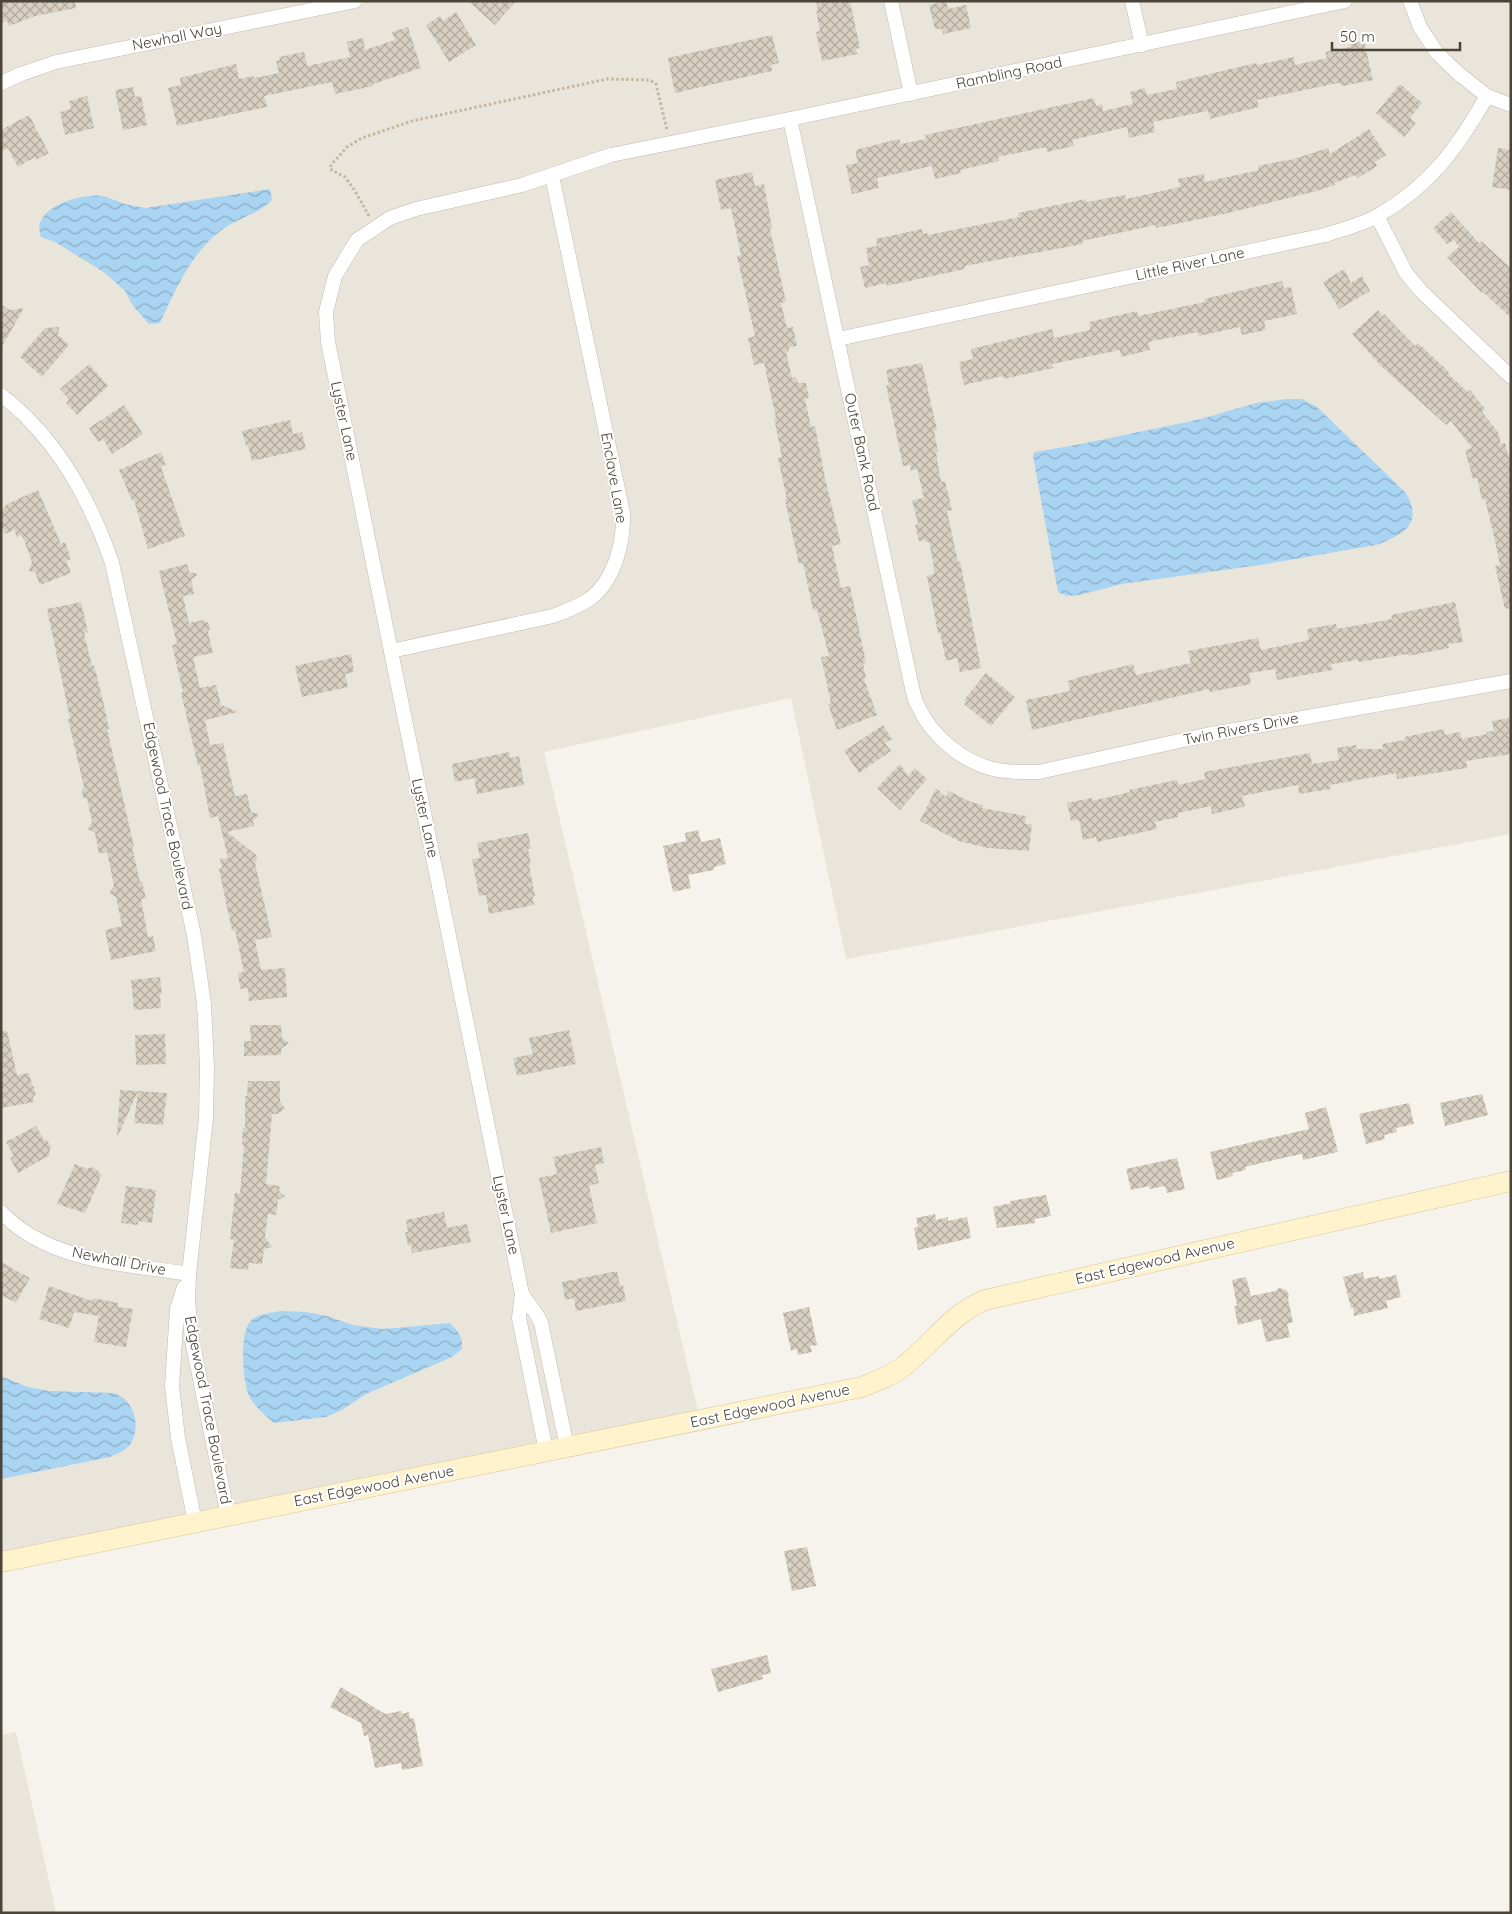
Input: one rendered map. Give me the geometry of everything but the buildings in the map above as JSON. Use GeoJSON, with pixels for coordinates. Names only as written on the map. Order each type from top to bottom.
{"type":"FeatureCollection","features":[{"type":"Feature","properties":{"kind":"main road","name":"East Edgewood Avenue"},"geometry":{"type":"LineString","coordinates":[[1,1562],[862,1387],[899,1370],[914,1358],[952,1320],[985,1300],[1511,1181]]}},
{"type":"Feature","properties":{"kind":"street","name":"Newhall Way"},"geometry":{"type":"LineString","coordinates":[[1,84],[20,74],[56,62],[355,1]]}},
{"type":"Feature","properties":{"kind":"street"},"geometry":{"type":"LineString","coordinates":[[891,1],[911,94]]}},
{"type":"Feature","properties":{"kind":"street"},"geometry":{"type":"LineString","coordinates":[[1132,1],[1142,45]]}},
{"type":"Feature","properties":{"kind":"street","name":"Rambling Road"},"geometry":{"type":"LineString","coordinates":[[375,228],[390,218],[522,185],[610,155],[911,94],[1345,1]]}},
{"type":"Feature","properties":{"kind":"street"},"geometry":{"type":"LineString","coordinates":[[1410,1],[1420,27],[1437,53],[1459,74],[1488,96],[1511,105]]}},
{"type":"Feature","properties":{"kind":"street","name":"Little River Lane"},"geometry":{"type":"LineString","coordinates":[[838,339],[1325,235],[1377,216],[1421,186],[1439,168],[1457,147],[1488,96]]}},
{"type":"Feature","properties":{"kind":"street","name":"Outer Bank Road"},"geometry":{"type":"LineString","coordinates":[[790,119],[911,684],[918,706],[940,738],[956,752],[974,762]]}},
{"type":"Feature","properties":{"kind":"street","name":"Enclave Lane"},"geometry":{"type":"LineString","coordinates":[[391,651],[553,616],[572,609],[592,597],[604,582],[614,566],[622,546],[624,530],[623,513],[552,176]]}},
{"type":"Feature","properties":{"kind":"street"},"geometry":{"type":"LineString","coordinates":[[1377,216],[1406,273],[1420,292],[1511,378]]}},
{"type":"Feature","properties":{"kind":"street","name":"Lyster Lane"},"geometry":{"type":"LineString","coordinates":[[375,228],[357,240],[335,276],[326,312],[328,342],[522,1294],[519,1318],[546,1451]]}},
{"type":"Feature","properties":{"kind":"street","name":"Edgewood Trace Boulevard"},"geometry":{"type":"LineString","coordinates":[[1,395],[38,429],[63,462],[83,494],[101,531],[120,592],[190,916],[204,1004],[208,1067],[206,1118],[189,1274],[188,1301],[192,1340],[228,1516]]}},
{"type":"Feature","properties":{"kind":"street","name":"Twin Rivers Drive"},"geometry":{"type":"LineString","coordinates":[[974,762],[993,769],[1039,772],[1206,735],[1511,681]]}},
{"type":"Feature","properties":{"kind":"street","name":"Newhall Drive"},"geometry":{"type":"LineString","coordinates":[[1,1212],[31,1235],[55,1247],[81,1256],[189,1274]]}},
{"type":"Feature","properties":{"kind":"street","name":"Edgewood Trace Boulevard"},"geometry":{"type":"LineString","coordinates":[[189,1274],[177,1309],[172,1386],[178,1438],[195,1522]]}},
{"type":"Feature","properties":{"kind":"street","name":"Lyster Lane"},"geometry":{"type":"LineString","coordinates":[[522,1294],[537,1315],[540,1323],[568,1446]]}},
{"type":"Feature","properties":{"kind":"path"},"geometry":{"type":"LineString","coordinates":[[375,228],[355,191],[344,177],[330,168],[347,147],[362,138],[405,123],[608,79],[650,80],[656,84],[672,141]]}},
{"type":"Feature","properties":{"kind":"shaded area"},"geometry":{"type":"Polygon","coordinates":[[[1,1],[1511,1],[1511,834],[846,959],[791,698],[544,752],[700,1420],[1,1561],[1,1]]]}},
{"type":"Feature","properties":{"kind":"shaded area"},"geometry":{"type":"Polygon","coordinates":[[[16,1732],[56,1913],[1,1913],[1,1735],[16,1732]]]}},
{"type":"Feature","properties":{"kind":"water"},"geometry":{"type":"Polygon","coordinates":[[[270,189],[272,200],[254,213],[226,227],[200,251],[184,274],[160,323],[149,324],[133,306],[125,291],[105,273],[55,242],[41,237],[39,228],[42,219],[53,208],[79,197],[104,196],[125,204],[145,208],[270,189]]]}},
{"type":"Feature","properties":{"kind":"water"},"geometry":{"type":"Polygon","coordinates":[[[1302,399],[1317,407],[1406,493],[1413,513],[1408,527],[1395,537],[1376,545],[1260,565],[1122,584],[1079,595],[1067,596],[1058,592],[1033,456],[1035,452],[1201,419],[1256,403],[1302,399]]]}},
{"type":"Feature","properties":{"kind":"water"},"geometry":{"type":"Polygon","coordinates":[[[281,1311],[306,1312],[327,1316],[353,1325],[383,1329],[450,1323],[460,1335],[462,1349],[452,1357],[366,1394],[342,1410],[326,1417],[274,1423],[258,1408],[247,1391],[243,1349],[246,1329],[252,1320],[263,1314],[281,1311]]]}},
{"type":"Feature","properties":{"kind":"water"},"geometry":{"type":"Polygon","coordinates":[[[1,1376],[28,1387],[49,1391],[113,1393],[120,1396],[131,1407],[134,1414],[134,1438],[123,1451],[110,1457],[1,1479],[1,1376]]]}}]}
